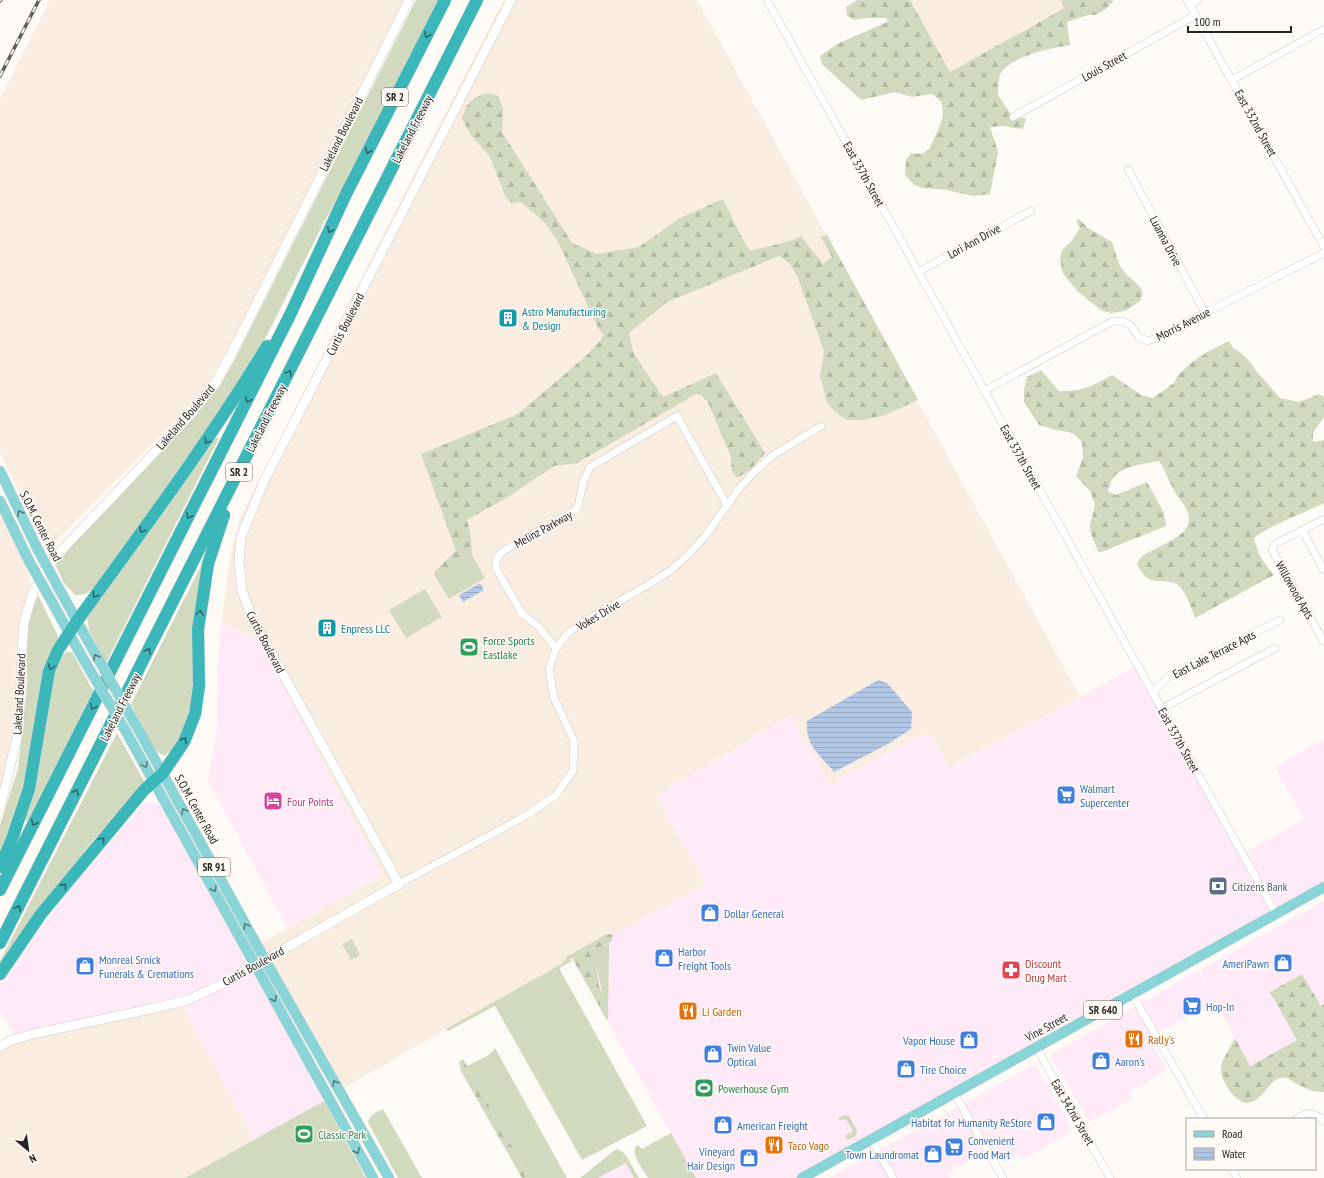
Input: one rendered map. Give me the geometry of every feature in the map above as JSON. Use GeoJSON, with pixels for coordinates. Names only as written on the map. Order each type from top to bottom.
{"type":"FeatureCollection","features":[{"type":"Feature","properties":{"kind":"highway","name":"Lakeland Freeway"},"geometry":{"type":"LineString","coordinates":[[0,890],[290,315],[346,194],[445,0]]}},
{"type":"Feature","properties":{"kind":"highway","name":"Lakeland Freeway"},"geometry":{"type":"LineString","coordinates":[[0,942],[477,0]]}},
{"type":"Feature","properties":{"kind":"highway"},"geometry":{"type":"LineString","coordinates":[[0,867],[12,839],[29,789],[49,671],[58,650],[77,621],[209,437],[242,388],[268,344],[290,315]]}},
{"type":"Feature","properties":{"kind":"highway"},"geometry":{"type":"LineString","coordinates":[[0,974],[46,908],[144,790],[159,777],[184,742],[195,714],[198,700],[198,629],[208,564],[237,476]]}},
{"type":"Feature","properties":{"kind":"main road","name":"S.O.M. Center Road"},"geometry":{"type":"LineString","coordinates":[[0,471],[37,548],[142,736],[159,777],[260,962],[372,1178]]}},
{"type":"Feature","properties":{"kind":"main road","name":"S.O.M. Center Road"},"geometry":{"type":"LineString","coordinates":[[0,501],[29,561],[81,655],[136,749],[159,777]]}},
{"type":"Feature","properties":{"kind":"main road","name":"Vine Street"},"geometry":{"type":"LineString","coordinates":[[802,1178],[1324,887]]}},
{"type":"Feature","properties":{"kind":"main road","name":"S.O.M. Center Road"},"geometry":{"type":"LineString","coordinates":[[260,962],[389,1178]]}},
{"type":"Feature","properties":{"kind":"street","name":"Lakeland Boulevard"},"geometry":{"type":"LineString","coordinates":[[0,806],[19,729],[24,623],[32,595],[43,572],[65,546],[192,413],[216,382],[237,343],[408,0]]}},
{"type":"Feature","properties":{"kind":"street","name":"Curtis Boulevard"},"geometry":{"type":"LineString","coordinates":[[0,1047],[9,1041],[33,1034],[188,1000],[220,985],[399,884],[253,620],[242,591],[239,561],[241,537],[265,479],[511,0]]}},
{"type":"Feature","properties":{"kind":"street","name":"East 337th Street"},"geometry":{"type":"LineString","coordinates":[[767,0],[1152,694],[1276,914]]}},
{"type":"Feature","properties":{"kind":"street"},"geometry":{"type":"LineString","coordinates":[[1188,2],[1198,0]]}},
{"type":"Feature","properties":{"kind":"street","name":"East 332nd Street"},"geometry":{"type":"LineString","coordinates":[[1188,2],[1324,247]]}},
{"type":"Feature","properties":{"kind":"street","name":"Louis Street"},"geometry":{"type":"LineString","coordinates":[[1013,117],[1196,15]]}},
{"type":"Feature","properties":{"kind":"street"},"geometry":{"type":"LineString","coordinates":[[1232,80],[1324,29]]}},
{"type":"Feature","properties":{"kind":"street","name":"Luanna Drive"},"geometry":{"type":"LineString","coordinates":[[1128,169],[1205,312]]}},
{"type":"Feature","properties":{"kind":"street","name":"Lori Ann Drive"},"geometry":{"type":"LineString","coordinates":[[918,272],[1031,210]]}},
{"type":"Feature","properties":{"kind":"street","name":"Morris Avenue"},"geometry":{"type":"LineString","coordinates":[[984,391],[1113,321],[1123,320],[1130,325],[1139,337],[1147,341],[1160,337],[1205,312],[1324,253]]}},
{"type":"Feature","properties":{"kind":"street","name":"Melinz Parkway"},"geometry":{"type":"LineString","coordinates":[[556,648],[538,626],[522,614],[496,568],[496,562],[499,554],[505,550],[576,510],[583,482],[590,467],[677,416],[727,505]]}},
{"type":"Feature","properties":{"kind":"street","name":"Vokes Drive"},"geometry":{"type":"LineString","coordinates":[[399,884],[527,815],[556,795],[573,771],[574,741],[554,698],[549,670],[556,648],[568,633],[585,621],[670,571],[689,554],[706,535],[738,490],[750,476],[772,456],[821,426]]}},
{"type":"Feature","properties":{"kind":"street","name":"Willowood Apts"},"geometry":{"type":"LineString","coordinates":[[1324,520],[1275,544],[1272,550],[1324,642]]}},
{"type":"Feature","properties":{"kind":"street"},"geometry":{"type":"LineString","coordinates":[[1302,530],[1324,570]]}},
{"type":"Feature","properties":{"kind":"street","name":"East Lake Terrace Apts"},"geometry":{"type":"LineString","coordinates":[[1152,694],[1170,675],[1280,620]]}},
{"type":"Feature","properties":{"kind":"street","name":"East Lake Terrace Apts"},"geometry":{"type":"LineString","coordinates":[[1161,709],[1275,648]]}},
{"type":"Feature","properties":{"kind":"street"},"geometry":{"type":"LineString","coordinates":[[1132,994],[1203,1118]]}},
{"type":"Feature","properties":{"kind":"street","name":"East 342nd Street"},"geometry":{"type":"LineString","coordinates":[[1036,1047],[1110,1178]]}},
{"type":"Feature","properties":{"kind":"street"},"geometry":{"type":"LineString","coordinates":[[954,1092],[1003,1178]]}},
{"type":"Feature","properties":{"kind":"street"},"geometry":{"type":"LineString","coordinates":[[1298,1118],[1307,1113],[1316,1114],[1324,1121]]}},
{"type":"Feature","properties":{"kind":"street"},"geometry":{"type":"LineString","coordinates":[[871,1139],[893,1178]]}},
{"type":"Feature","properties":{"kind":"shaded area"},"geometry":{"type":"Polygon","coordinates":[[[50,0],[404,0],[241,326],[213,378],[202,393],[50,547],[33,521],[0,452],[0,99],[50,0]]]}},
{"type":"Feature","properties":{"kind":"shaded area"},"geometry":{"type":"Polygon","coordinates":[[[504,0],[697,0],[1080,697],[949,768],[932,737],[923,733],[830,784],[791,715],[656,796],[706,884],[446,1029],[344,1088],[261,943],[383,875],[258,639],[221,624],[232,548],[240,518],[504,0]]]}},
{"type":"Feature","properties":{"kind":"shaded area"},"geometry":{"type":"Polygon","coordinates":[[[910,0],[1061,0],[1064,7],[950,72],[910,0]]]}},
{"type":"Feature","properties":{"kind":"shaded area"},"geometry":{"type":"Polygon","coordinates":[[[0,514],[23,559],[31,582],[16,648],[15,730],[0,793],[0,514]]]}},
{"type":"Feature","properties":{"kind":"shaded area"},"geometry":{"type":"Polygon","coordinates":[[[221,624],[258,639],[383,875],[287,928],[208,780],[217,728],[218,669],[221,624]]]}},
{"type":"Feature","properties":{"kind":"shaded area"},"geometry":{"type":"Polygon","coordinates":[[[1135,667],[1273,913],[798,1178],[696,1178],[572,958],[705,884],[656,796],[792,715],[830,784],[923,733],[932,737],[950,768],[1135,667]]]}},
{"type":"Feature","properties":{"kind":"shaded area"},"geometry":{"type":"Polygon","coordinates":[[[1324,739],[1324,885],[1276,911],[1244,853],[1304,819],[1275,767],[1324,739]]]}},
{"type":"Feature","properties":{"kind":"shaded area"},"geometry":{"type":"Polygon","coordinates":[[[152,802],[161,805],[324,1101],[254,1140],[178,999],[15,1036],[0,1010],[0,981],[79,878],[144,803],[152,802]]]}},
{"type":"Feature","properties":{"kind":"shaded area"},"geometry":{"type":"Polygon","coordinates":[[[1324,901],[1324,1004],[1321,1006],[1270,992],[1297,1040],[1250,1066],[1216,1002],[1149,1037],[1167,1070],[1129,1092],[1132,1099],[1089,1122],[1050,1055],[1198,971],[1212,995],[1200,970],[1324,901]]]}},
{"type":"Feature","properties":{"kind":"shaded area"},"geometry":{"type":"Polygon","coordinates":[[[182,1004],[254,1140],[185,1178],[0,1178],[0,1050],[27,1038],[182,1004]]]}},
{"type":"Feature","properties":{"kind":"shaded area"},"geometry":{"type":"Polygon","coordinates":[[[1035,1064],[1073,1131],[1022,1160],[1018,1154],[1004,1162],[996,1146],[948,1173],[950,1178],[829,1178],[1035,1064]]]}},
{"type":"Feature","properties":{"kind":"shaded area"},"geometry":{"type":"Polygon","coordinates":[[[626,1163],[634,1178],[598,1178],[626,1163]]]}},
{"type":"Feature","properties":{"kind":"green space"},"geometry":{"type":"Polygon","coordinates":[[[416,0],[441,0],[361,156],[324,222],[262,345],[225,405],[96,585],[87,593],[75,595],[64,583],[55,564],[220,386],[416,0]]]}},
{"type":"Feature","properties":{"kind":"green space"},"geometry":{"type":"Polygon","coordinates":[[[857,0],[910,0],[950,72],[1064,8],[1061,0],[1114,0],[1106,9],[1096,15],[1088,15],[1067,22],[1070,45],[1053,48],[1022,57],[1006,67],[1001,73],[998,95],[1010,113],[1026,119],[1023,129],[1002,126],[990,127],[998,152],[990,194],[973,196],[946,190],[923,188],[914,185],[905,175],[906,160],[911,153],[922,154],[930,148],[942,120],[943,111],[941,101],[932,94],[912,97],[895,92],[861,100],[822,64],[820,56],[837,44],[887,22],[887,18],[853,20],[847,15],[846,7],[857,0]]]}},
{"type":"Feature","properties":{"kind":"green space"},"geometry":{"type":"Polygon","coordinates":[[[489,93],[498,96],[503,108],[502,132],[572,243],[597,254],[639,247],[680,218],[723,200],[750,251],[793,240],[801,236],[823,264],[832,257],[821,237],[827,235],[918,400],[885,415],[864,420],[847,420],[836,413],[827,402],[820,376],[824,351],[798,278],[790,264],[779,256],[667,302],[629,333],[633,352],[663,397],[716,373],[765,453],[750,470],[737,478],[732,472],[731,457],[708,402],[698,393],[577,463],[554,466],[508,497],[467,520],[471,537],[472,555],[435,576],[435,571],[456,551],[421,454],[518,414],[586,356],[604,335],[598,328],[558,242],[545,223],[521,202],[511,203],[505,196],[490,157],[471,135],[462,119],[468,105],[474,98],[489,93]]]}},
{"type":"Feature","properties":{"kind":"green space"},"geometry":{"type":"Polygon","coordinates":[[[1079,219],[1088,228],[1112,242],[1120,266],[1143,292],[1140,301],[1125,311],[1111,313],[1102,311],[1077,291],[1062,272],[1060,258],[1062,250],[1071,242],[1080,228],[1076,220],[1079,219]]]}},
{"type":"Feature","properties":{"kind":"green space"},"geometry":{"type":"Polygon","coordinates":[[[1229,341],[1233,348],[1251,363],[1256,371],[1280,398],[1299,402],[1319,394],[1324,397],[1324,417],[1313,433],[1313,442],[1324,440],[1324,503],[1279,523],[1254,538],[1261,558],[1274,575],[1195,618],[1187,597],[1179,586],[1171,582],[1156,581],[1147,578],[1137,564],[1145,554],[1167,543],[1182,533],[1188,523],[1189,518],[1187,511],[1174,491],[1159,461],[1133,466],[1120,472],[1112,480],[1108,492],[1116,495],[1147,482],[1164,513],[1166,526],[1099,553],[1091,534],[1090,526],[1095,505],[1090,491],[1076,476],[1083,458],[1082,442],[1073,433],[1039,425],[1024,402],[1024,390],[1027,377],[1041,370],[1059,391],[1087,388],[1112,375],[1141,395],[1153,398],[1174,383],[1178,375],[1191,363],[1209,351],[1229,341]]]}},
{"type":"Feature","properties":{"kind":"green space"},"geometry":{"type":"Polygon","coordinates":[[[216,437],[219,438],[106,663],[89,630],[87,618],[216,437]]]}},
{"type":"Feature","properties":{"kind":"green space"},"geometry":{"type":"Polygon","coordinates":[[[207,554],[192,717],[172,749],[164,756],[154,748],[131,704],[207,554]]]}},
{"type":"Feature","properties":{"kind":"green space"},"geometry":{"type":"Polygon","coordinates":[[[472,555],[485,578],[449,599],[435,576],[472,555]]]}},
{"type":"Feature","properties":{"kind":"green space"},"geometry":{"type":"Polygon","coordinates":[[[425,589],[442,617],[406,638],[389,610],[425,589]]]}},
{"type":"Feature","properties":{"kind":"green space"},"geometry":{"type":"Polygon","coordinates":[[[38,595],[58,636],[27,786],[0,853],[0,825],[18,769],[27,686],[29,620],[38,595]]]}},
{"type":"Feature","properties":{"kind":"green space"},"geometry":{"type":"Polygon","coordinates":[[[67,652],[72,652],[93,691],[28,821],[24,819],[39,767],[49,689],[61,656],[67,652]]]}},
{"type":"Feature","properties":{"kind":"green space"},"geometry":{"type":"Polygon","coordinates":[[[117,733],[144,781],[86,849],[69,874],[0,965],[0,961],[117,733]]]}},
{"type":"Feature","properties":{"kind":"green space"},"geometry":{"type":"Polygon","coordinates":[[[605,935],[612,935],[612,940],[592,954],[596,965],[599,986],[604,997],[604,1001],[599,1006],[572,958],[563,962],[568,956],[605,935]]]}},
{"type":"Feature","properties":{"kind":"green space"},"geometry":{"type":"Polygon","coordinates":[[[352,939],[360,955],[351,960],[342,944],[352,939]]]}},
{"type":"Feature","properties":{"kind":"green space"},"geometry":{"type":"Polygon","coordinates":[[[609,943],[608,1019],[606,1019],[599,1006],[601,1005],[604,997],[596,966],[591,956],[594,952],[609,943]]]}},
{"type":"Feature","properties":{"kind":"green space"},"geometry":{"type":"Polygon","coordinates":[[[570,959],[572,961],[561,967],[560,970],[647,1126],[582,1160],[495,1006],[448,1031],[446,1029],[570,959]]]}},
{"type":"Feature","properties":{"kind":"green space"},"geometry":{"type":"Polygon","coordinates":[[[1302,974],[1321,1006],[1324,1004],[1324,1092],[1309,1090],[1286,1077],[1275,1080],[1255,1100],[1246,1103],[1240,1101],[1230,1091],[1223,1078],[1221,1066],[1223,1060],[1235,1038],[1250,1066],[1297,1040],[1270,992],[1302,974]]]}},
{"type":"Feature","properties":{"kind":"green space"},"geometry":{"type":"Polygon","coordinates":[[[495,1048],[567,1178],[530,1178],[467,1066],[489,1055],[495,1048]]]}},
{"type":"Feature","properties":{"kind":"green space"},"geometry":{"type":"Polygon","coordinates":[[[463,1059],[530,1178],[522,1178],[461,1071],[459,1062],[463,1059]]]}},
{"type":"Feature","properties":{"kind":"green space","name":"Classic Park"},"geometry":{"type":"Polygon","coordinates":[[[324,1101],[366,1178],[185,1178],[324,1101]]]}},
{"type":"Feature","properties":{"kind":"green space"},"geometry":{"type":"Polygon","coordinates":[[[383,1109],[422,1178],[398,1178],[368,1122],[370,1117],[383,1109]]]}},
{"type":"Feature","properties":{"kind":"green space"},"geometry":{"type":"Polygon","coordinates":[[[844,1115],[849,1116],[857,1130],[856,1136],[847,1140],[845,1136],[853,1131],[846,1119],[839,1120],[839,1118],[844,1115]]]}},
{"type":"Feature","properties":{"kind":"green space"},"geometry":{"type":"Polygon","coordinates":[[[671,1133],[696,1178],[648,1178],[638,1163],[634,1151],[635,1147],[638,1145],[642,1149],[671,1133]]]}},
{"type":"Feature","properties":{"kind":"green space"},"geometry":{"type":"Polygon","coordinates":[[[618,1149],[625,1154],[639,1178],[634,1178],[626,1163],[598,1178],[580,1178],[615,1150],[618,1149]]]}},
{"type":"Feature","properties":{"kind":"water"},"geometry":{"type":"Polygon","coordinates":[[[480,583],[484,590],[463,602],[459,595],[480,583]]]}},
{"type":"Feature","properties":{"kind":"water"},"geometry":{"type":"Polygon","coordinates":[[[878,680],[887,683],[912,712],[911,729],[888,744],[834,772],[814,749],[808,737],[807,721],[878,680]]]}},
{"type":"Feature","properties":{"kind":"railway"},"geometry":{"type":"LineString","coordinates":[[0,76],[39,0]]}},
{"type":"Feature","properties":{"kind":"place","name":"Astro Manufacturing & Design"},"geometry":{"type":"Point","coordinates":[508,318]}},
{"type":"Feature","properties":{"kind":"place","name":"Enpress LLC"},"geometry":{"type":"Point","coordinates":[327,628]}},
{"type":"Feature","properties":{"kind":"place","name":"Force Sports Eastlake"},"geometry":{"type":"Point","coordinates":[469,647]}},
{"type":"Feature","properties":{"kind":"place","name":"Walmart Supercenter"},"geometry":{"type":"Point","coordinates":[1066,795]}},
{"type":"Feature","properties":{"kind":"place","name":"Four Points"},"geometry":{"type":"Point","coordinates":[273,801]}},
{"type":"Feature","properties":{"kind":"place","name":"Citizens Bank"},"geometry":{"type":"Point","coordinates":[1218,886]}},
{"type":"Feature","properties":{"kind":"place","name":"Dollar General"},"geometry":{"type":"Point","coordinates":[710,913]}},
{"type":"Feature","properties":{"kind":"place","name":"Harbor Freight Tools"},"geometry":{"type":"Point","coordinates":[664,958]}},
{"type":"Feature","properties":{"kind":"place","name":"AmeriPawn"},"geometry":{"type":"Point","coordinates":[1283,963]}},
{"type":"Feature","properties":{"kind":"place","name":"Monreal Srnick Funerals & Cremations"},"geometry":{"type":"Point","coordinates":[85,966]}},
{"type":"Feature","properties":{"kind":"place","name":"Discount Drug Mart"},"geometry":{"type":"Point","coordinates":[1011,970]}},
{"type":"Feature","properties":{"kind":"place","name":"Hop-In"},"geometry":{"type":"Point","coordinates":[1192,1006]}},
{"type":"Feature","properties":{"kind":"place","name":"Li Garden"},"geometry":{"type":"Point","coordinates":[688,1011]}},
{"type":"Feature","properties":{"kind":"place","name":"Rally's"},"geometry":{"type":"Point","coordinates":[1134,1039]}},
{"type":"Feature","properties":{"kind":"place","name":"Vapor House"},"geometry":{"type":"Point","coordinates":[969,1040]}},
{"type":"Feature","properties":{"kind":"place","name":"Twin Value Optical"},"geometry":{"type":"Point","coordinates":[713,1054]}},
{"type":"Feature","properties":{"kind":"place","name":"Aaron's"},"geometry":{"type":"Point","coordinates":[1101,1061]}},
{"type":"Feature","properties":{"kind":"place","name":"Tire Choice"},"geometry":{"type":"Point","coordinates":[906,1069]}},
{"type":"Feature","properties":{"kind":"place","name":"Powerhouse Gym"},"geometry":{"type":"Point","coordinates":[704,1088]}},
{"type":"Feature","properties":{"kind":"place","name":"Habitat for Humanity ReStore"},"geometry":{"type":"Point","coordinates":[1046,1122]}},
{"type":"Feature","properties":{"kind":"place","name":"American Freight"},"geometry":{"type":"Point","coordinates":[723,1125]}},
{"type":"Feature","properties":{"kind":"place","name":"Classic Park"},"geometry":{"type":"Point","coordinates":[304,1134]}},
{"type":"Feature","properties":{"kind":"place","name":"Taco Vago"},"geometry":{"type":"Point","coordinates":[774,1145]}},
{"type":"Feature","properties":{"kind":"place","name":"Convenient Food Mart"},"geometry":{"type":"Point","coordinates":[954,1147]}},
{"type":"Feature","properties":{"kind":"place","name":"Town Laundromat"},"geometry":{"type":"Point","coordinates":[933,1154]}},
{"type":"Feature","properties":{"kind":"place","name":"Vineyard Hair Design"},"geometry":{"type":"Point","coordinates":[749,1158]}}]}
